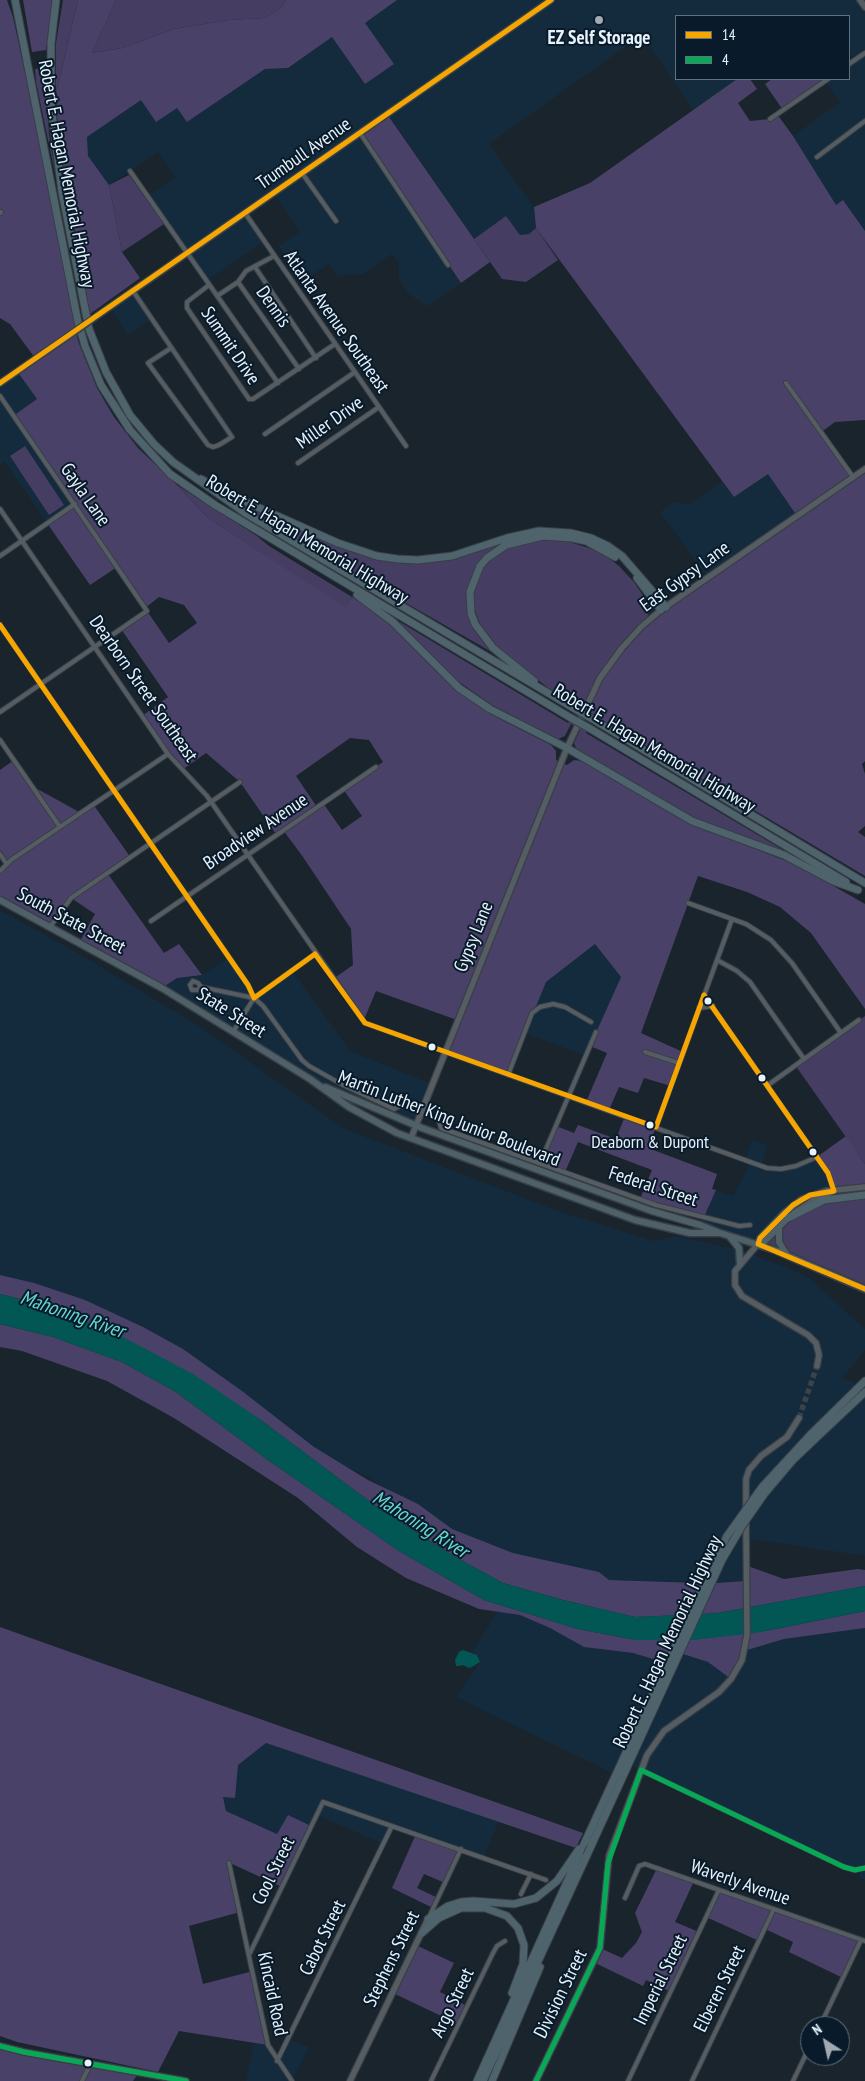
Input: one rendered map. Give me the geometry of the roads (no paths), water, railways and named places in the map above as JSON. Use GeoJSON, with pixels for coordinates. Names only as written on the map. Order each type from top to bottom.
{"type":"FeatureCollection","features":[{"type":"Feature","properties":{"kind":"highway","name":"Robert E. Hagan Memorial Highway"},"geometry":{"type":"LineString","coordinates":[[56,0],[50,72],[53,132],[62,192],[90,329],[106,372],[124,406],[154,444],[184,472],[278,534],[865,883]]}},
{"type":"Feature","properties":{"kind":"highway","name":"Robert E. Hagan Memorial Highway"},"geometry":{"type":"LineString","coordinates":[[16,1],[78,322],[85,346],[101,385],[130,430],[170,474],[215,505],[261,533],[865,894]]}},
{"type":"Feature","properties":{"kind":"highway"},"geometry":{"type":"LineString","coordinates":[[184,472],[198,476],[226,493],[338,542],[384,557],[418,560],[452,556],[507,538],[539,531],[571,533],[591,538],[608,546],[622,556],[664,608]]}},
{"type":"Feature","properties":{"kind":"highway"},"geometry":{"type":"LineString","coordinates":[[261,533],[273,544],[363,599],[393,622],[440,670],[490,709],[567,748],[692,821],[784,855],[832,881],[858,890]]}},
{"type":"Feature","properties":{"kind":"highway"},"geometry":{"type":"LineString","coordinates":[[542,690],[492,648],[475,624],[471,613],[470,592],[476,574],[487,558],[496,551],[516,541],[543,536],[557,536],[598,546],[630,570],[664,608]]}},
{"type":"Feature","properties":{"kind":"highway"},"geometry":{"type":"LineString","coordinates":[[788,1218],[824,1200],[865,1194]]}},
{"type":"Feature","properties":{"kind":"highway","name":"Robert E. Hagan Memorial Highway"},"geometry":{"type":"LineString","coordinates":[[477,2081],[582,1853],[722,1560],[759,1500],[838,1407],[863,1383]]}},
{"type":"Feature","properties":{"kind":"highway","name":"Robert E. Hagan Memorial Highway"},"geometry":{"type":"LineString","coordinates":[[550,1938],[585,1842],[727,1536],[762,1486],[812,1437],[843,1414],[865,1392]]}},
{"type":"Feature","properties":{"kind":"highway"},"geometry":{"type":"LineString","coordinates":[[428,1919],[448,1906],[461,1902],[514,1904],[536,1898],[557,1881],[582,1853]]}},
{"type":"Feature","properties":{"kind":"highway"},"geometry":{"type":"LineString","coordinates":[[422,1933],[443,1915],[466,1907],[485,1908],[509,1918],[521,1933],[525,1952],[520,1974],[511,1996],[511,2005]]}},
{"type":"Feature","properties":{"kind":"highway"},"geometry":{"type":"LineString","coordinates":[[483,2081],[550,1938]]}},
{"type":"Feature","properties":{"kind":"highway"},"geometry":{"type":"LineString","coordinates":[[492,2081],[548,1949],[550,1938]]}},
{"type":"Feature","properties":{"kind":"main road","name":"South State Street"},"geometry":{"type":"LineString","coordinates":[[0,900],[127,969]]}},
{"type":"Feature","properties":{"kind":"main road","name":"State Street"},"geometry":{"type":"LineString","coordinates":[[127,969],[319,1085]]}},
{"type":"Feature","properties":{"kind":"main road","name":"Martin Luther King Junior Boulevard"},"geometry":{"type":"LineString","coordinates":[[319,1085],[416,1126],[636,1205],[700,1225],[720,1234]]}},
{"type":"Feature","properties":{"kind":"main road","name":"Martin Luther King Junior Boulevard"},"geometry":{"type":"LineString","coordinates":[[319,1085],[342,1103],[364,1116],[410,1138],[635,1220],[690,1233],[720,1234],[758,1244],[865,1290]]}},
{"type":"Feature","properties":{"kind":"main road"},"geometry":{"type":"LineString","coordinates":[[758,1244],[764,1242],[788,1218]]}},
{"type":"Feature","properties":{"kind":"main road"},"geometry":{"type":"LineString","coordinates":[[780,1226],[779,1242],[787,1255]]}},
{"type":"Feature","properties":{"kind":"main road"},"geometry":{"type":"LineString","coordinates":[[730,1236],[739,1248],[740,1264]]}},
{"type":"Feature","properties":{"kind":"street","name":"Trumbull Avenue"},"geometry":{"type":"LineString","coordinates":[[0,383],[551,0]]}},
{"type":"Feature","properties":{"kind":"street"},"geometry":{"type":"LineString","coordinates":[[860,0],[865,8]]}},
{"type":"Feature","properties":{"kind":"street"},"geometry":{"type":"LineString","coordinates":[[850,63],[865,53]]}},
{"type":"Feature","properties":{"kind":"street"},"geometry":{"type":"LineString","coordinates":[[770,119],[827,80]]}},
{"type":"Feature","properties":{"kind":"street"},"geometry":{"type":"LineString","coordinates":[[817,157],[865,121]]}},
{"type":"Feature","properties":{"kind":"street"},"geometry":{"type":"LineString","coordinates":[[360,133],[448,265]]}},
{"type":"Feature","properties":{"kind":"street"},"geometry":{"type":"LineString","coordinates":[[130,171],[278,383],[335,344]]}},
{"type":"Feature","properties":{"kind":"street"},"geometry":{"type":"LineString","coordinates":[[302,173],[336,221]]}},
{"type":"Feature","properties":{"kind":"street","name":"Atlanta Avenue Southeast"},"geometry":{"type":"LineString","coordinates":[[245,213],[406,446]]}},
{"type":"Feature","properties":{"kind":"street"},"geometry":{"type":"LineString","coordinates":[[238,282],[246,271],[274,256]]}},
{"type":"Feature","properties":{"kind":"street"},"geometry":{"type":"LineString","coordinates":[[255,267],[316,358]]}},
{"type":"Feature","properties":{"kind":"street","name":"Dennis"},"geometry":{"type":"LineString","coordinates":[[217,296],[238,282],[299,369]]}},
{"type":"Feature","properties":{"kind":"street","name":"Summit Drive"},"geometry":{"type":"LineString","coordinates":[[209,285],[187,302],[187,308],[245,396],[253,399],[278,383]]}},
{"type":"Feature","properties":{"kind":"street"},"geometry":{"type":"LineString","coordinates":[[133,291],[232,436],[219,445],[208,446],[148,363],[171,348]]}},
{"type":"Feature","properties":{"kind":"street"},"geometry":{"type":"LineString","coordinates":[[265,434],[355,372]]}},
{"type":"Feature","properties":{"kind":"street"},"geometry":{"type":"LineString","coordinates":[[786,383],[853,477]]}},
{"type":"Feature","properties":{"kind":"street","name":"Gayla Lane"},"geometry":{"type":"LineString","coordinates":[[0,396],[147,611],[95,647]]}},
{"type":"Feature","properties":{"kind":"street","name":"Miller Drive"},"geometry":{"type":"LineString","coordinates":[[298,463],[379,407]]}},
{"type":"Feature","properties":{"kind":"street","name":"East Gypsy Lane"},"geometry":{"type":"LineString","coordinates":[[567,748],[600,678],[622,648],[641,627],[664,608],[865,469]]}},
{"type":"Feature","properties":{"kind":"street"},"geometry":{"type":"LineString","coordinates":[[0,556],[75,504]]}},
{"type":"Feature","properties":{"kind":"street","name":"Dearborn Street Southeast"},"geometry":{"type":"LineString","coordinates":[[0,509],[168,754],[211,802],[315,954],[365,1023],[767,1168],[781,1169],[796,1166],[816,1157]]}},
{"type":"Feature","properties":{"kind":"street"},"geometry":{"type":"LineString","coordinates":[[0,625],[248,985],[254,998],[263,1006],[305,1063],[343,1085],[394,1109],[404,1104]]}},
{"type":"Feature","properties":{"kind":"street"},"geometry":{"type":"LineString","coordinates":[[0,712],[95,647]]}},
{"type":"Feature","properties":{"kind":"street"},"geometry":{"type":"LineString","coordinates":[[0,740],[60,827]]}},
{"type":"Feature","properties":{"kind":"street","name":"Gypsy Lane"},"geometry":{"type":"LineString","coordinates":[[410,1138],[567,748]]}},
{"type":"Feature","properties":{"kind":"street"},"geometry":{"type":"LineString","coordinates":[[0,870],[6,863],[168,754]]}},
{"type":"Feature","properties":{"kind":"street","name":"Broadview Avenue"},"geometry":{"type":"LineString","coordinates":[[151,921],[246,854],[376,767]]}},
{"type":"Feature","properties":{"kind":"street"},"geometry":{"type":"LineString","coordinates":[[50,927],[71,898],[240,782]]}},
{"type":"Feature","properties":{"kind":"street"},"geometry":{"type":"LineString","coordinates":[[0,854],[6,863]]}},
{"type":"Feature","properties":{"kind":"street"},"geometry":{"type":"LineString","coordinates":[[688,903],[732,918],[757,931],[780,949],[840,1033]]}},
{"type":"Feature","properties":{"kind":"street"},"geometry":{"type":"LineString","coordinates":[[656,1128],[732,918]]}},
{"type":"Feature","properties":{"kind":"street"},"geometry":{"type":"LineString","coordinates":[[233,1032],[254,998],[315,954]]}},
{"type":"Feature","properties":{"kind":"street"},"geometry":{"type":"LineString","coordinates":[[717,960],[737,971],[750,982],[804,1059]]}},
{"type":"Feature","properties":{"kind":"street"},"geometry":{"type":"LineString","coordinates":[[201,987],[254,998]]}},
{"type":"Feature","properties":{"kind":"street"},"geometry":{"type":"LineString","coordinates":[[704,995],[828,1174],[834,1191]]}},
{"type":"Feature","properties":{"kind":"street"},"geometry":{"type":"LineString","coordinates":[[508,1075],[532,1013],[540,1007],[554,1004],[565,1007],[591,1022]]}},
{"type":"Feature","properties":{"kind":"street"},"geometry":{"type":"LineString","coordinates":[[699,1008],[712,1006]]}},
{"type":"Feature","properties":{"kind":"street"},"geometry":{"type":"LineString","coordinates":[[768,1085],[859,1020]]}},
{"type":"Feature","properties":{"kind":"street"},"geometry":{"type":"LineString","coordinates":[[540,1163],[596,1032]]}},
{"type":"Feature","properties":{"kind":"street"},"geometry":{"type":"LineString","coordinates":[[645,1052],[679,1063]]}},
{"type":"Feature","properties":{"kind":"street","name":"Federal Street"},"geometry":{"type":"LineString","coordinates":[[438,1121],[441,1128],[656,1204],[740,1226],[750,1225]]}},
{"type":"Feature","properties":{"kind":"street"},"geometry":{"type":"LineString","coordinates":[[817,1366],[819,1355],[816,1343],[808,1335],[742,1296],[735,1285],[735,1271],[758,1244],[760,1238],[793,1205],[810,1195],[865,1187]]}},
{"type":"Feature","properties":{"kind":"street"},"geometry":{"type":"LineString","coordinates":[[788,1218],[805,1204],[834,1191]]}},
{"type":"Feature","properties":{"kind":"street","name":"Division Street"},"geometry":{"type":"LineString","coordinates":[[536,2081],[600,1948],[608,1863],[638,1777],[653,1744],[664,1730],[719,1692],[731,1679],[742,1660],[747,1635],[746,1479],[754,1462],[787,1437],[799,1418]]}},
{"type":"Feature","properties":{"kind":"street"},"geometry":{"type":"LineString","coordinates":[[641,1770],[844,1867],[855,1870],[865,1868]]}},
{"type":"Feature","properties":{"kind":"street","name":"Cool Street"},"geometry":{"type":"LineString","coordinates":[[250,1953],[323,1802],[392,1826]]}},
{"type":"Feature","properties":{"kind":"street"},"geometry":{"type":"LineString","coordinates":[[392,1826],[546,1880]]}},
{"type":"Feature","properties":{"kind":"street","name":"Cabot Street"},"geometry":{"type":"LineString","coordinates":[[277,2061],[392,1826]]}},
{"type":"Feature","properties":{"kind":"street","name":"Stephens Street"},"geometry":{"type":"LineString","coordinates":[[350,2081],[461,1849]]}},
{"type":"Feature","properties":{"kind":"street","name":"Kincaid Road"},"geometry":{"type":"LineString","coordinates":[[229,1863],[250,1953],[268,2045],[292,2081]]}},
{"type":"Feature","properties":{"kind":"street","name":"Waverly Avenue"},"geometry":{"type":"LineString","coordinates":[[625,1898],[639,1866],[645,1864],[863,1940]]}},
{"type":"Feature","properties":{"kind":"street"},"geometry":{"type":"LineString","coordinates":[[521,1894],[531,1874]]}},
{"type":"Feature","properties":{"kind":"street","name":"Imperial Street"},"geometry":{"type":"LineString","coordinates":[[628,2081],[719,1890]]}},
{"type":"Feature","properties":{"kind":"street","name":"Elberen Street"},"geometry":{"type":"LineString","coordinates":[[692,2081],[774,1909]]}},
{"type":"Feature","properties":{"kind":"street"},"geometry":{"type":"LineString","coordinates":[[825,2016],[863,1940]]}},
{"type":"Feature","properties":{"kind":"street","name":"Argo Street"},"geometry":{"type":"LineString","coordinates":[[431,2081],[492,1953],[504,1941]]}},
{"type":"Feature","properties":{"kind":"street"},"geometry":{"type":"LineString","coordinates":[[0,2046],[91,2063],[155,2078],[186,2081]]}},
{"type":"Feature","properties":{"kind":"street"},"geometry":{"type":"LineString","coordinates":[[82,2081],[91,2063]]}},
{"type":"Feature","properties":{"kind":"street"},"geometry":{"type":"LineString","coordinates":[[793,2081],[800,2066]]}},
{"type":"Feature","properties":{"kind":"tunnel"},"geometry":{"type":"LineString","coordinates":[[799,1418],[817,1366]]}},
{"type":"Feature","properties":{"kind":"place","name":"EZ Self Storage"},"geometry":{"type":"Point","coordinates":[599,20]}},
{"type":"Feature","properties":{"kind":"place","name":"Deaborn & Dupont"},"geometry":{"type":"Point","coordinates":[650,1125]}},
{"type":"Feature","properties":{"kind":"water label","name":"Mahoning River"},"geometry":{"type":"Point","coordinates":[72,1315]}},
{"type":"Feature","properties":{"kind":"water label","name":"Mahoning River"},"geometry":{"type":"Point","coordinates":[420,1525]}}]}
